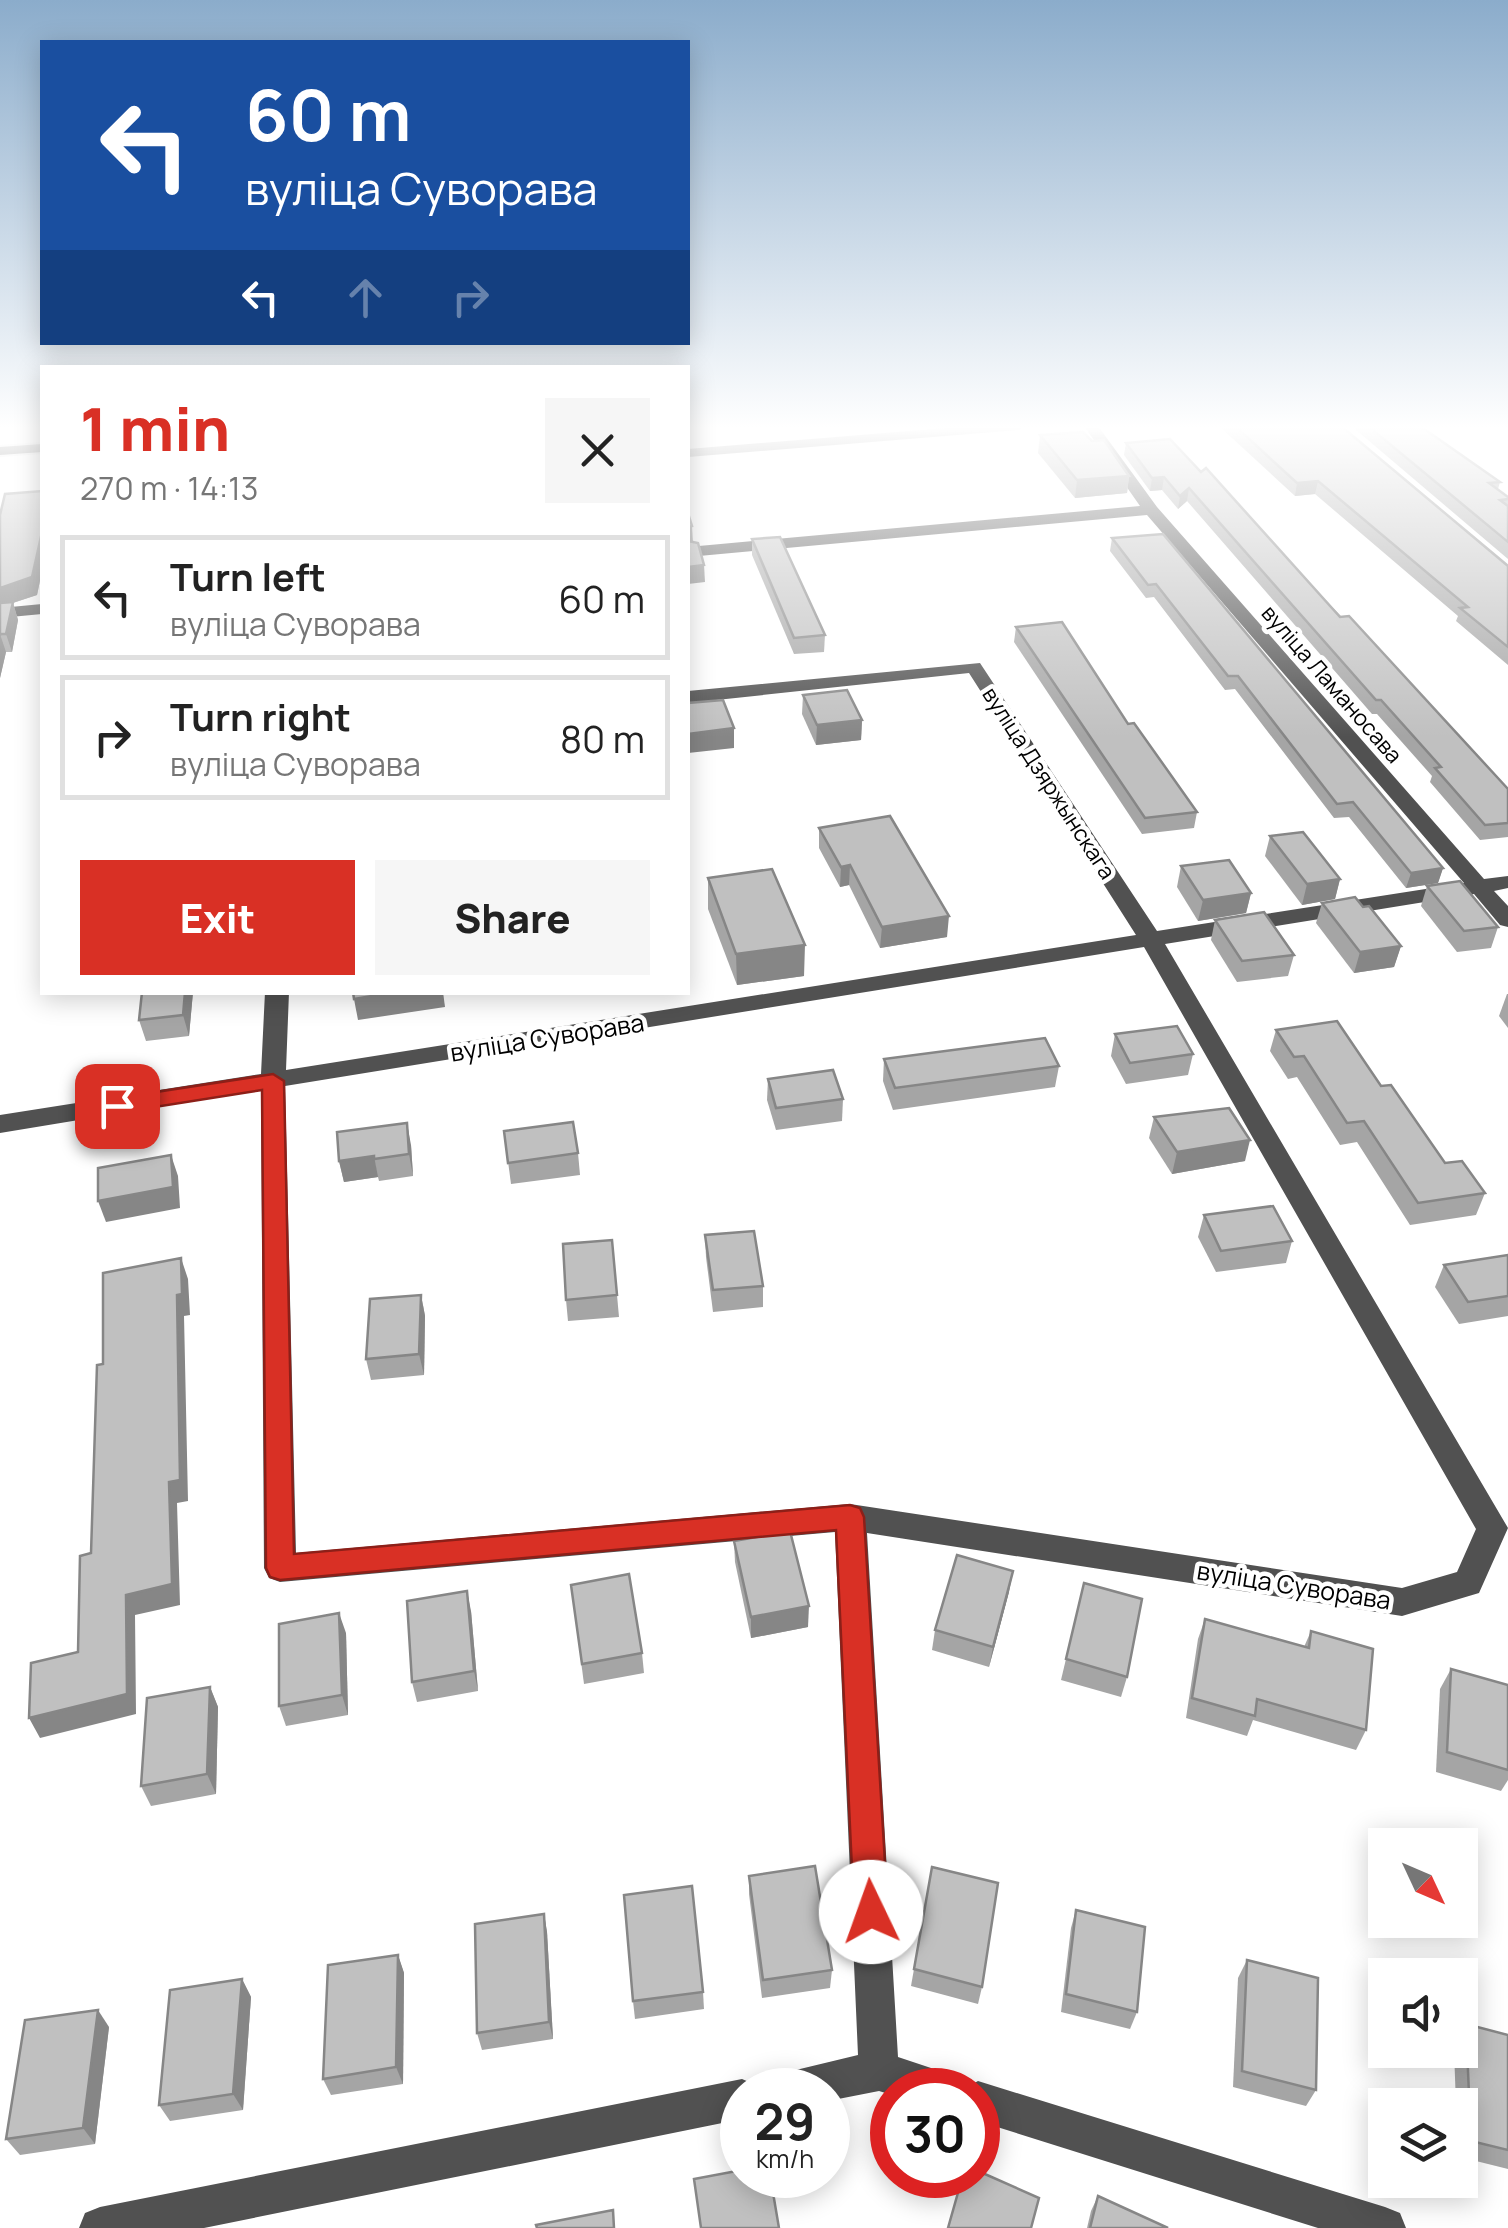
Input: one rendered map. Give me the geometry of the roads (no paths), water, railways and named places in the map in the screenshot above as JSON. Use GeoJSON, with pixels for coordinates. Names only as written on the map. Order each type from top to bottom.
{"type":"FeatureCollection","features":[{"type":"Feature","properties":{"kind":"street"},"geometry":{"type":"LineString","coordinates":[[690,552],[931,530]]}},
{"type":"Feature","properties":{"kind":"street","name":"вуліца Ламаносава"},"geometry":{"type":"LineString","coordinates":[[1168,530],[1508,920]]}},
{"type":"Feature","properties":{"kind":"street"},"geometry":{"type":"LineString","coordinates":[[0,613],[40,609]]}},
{"type":"Feature","properties":{"kind":"street","name":"вуліца Дзяржынскага"},"geometry":{"type":"LineString","coordinates":[[690,698],[974,667],[1151,940]]}},
{"type":"Feature","properties":{"kind":"street"},"geometry":{"type":"LineString","coordinates":[[1151,940],[1508,882]]}},
{"type":"Feature","properties":{"kind":"street","name":"вуліца Суворава"},"geometry":{"type":"LineString","coordinates":[[0,1124],[1151,940],[1492,1528],[1468,1584],[1402,1602],[850,1517],[280,1568],[273,1081]]}},
{"type":"Feature","properties":{"kind":"street"},"geometry":{"type":"LineString","coordinates":[[273,1081],[277,995]]}},
{"type":"Feature","properties":{"kind":"street"},"geometry":{"type":"LineString","coordinates":[[850,1517],[880,2068]]}},
{"type":"Feature","properties":{"kind":"street"},"geometry":{"type":"LineString","coordinates":[[100,2228],[720,2102]]}},
{"type":"Feature","properties":{"kind":"street"},"geometry":{"type":"LineString","coordinates":[[1000,2109],[1385,2228]]}}]}
